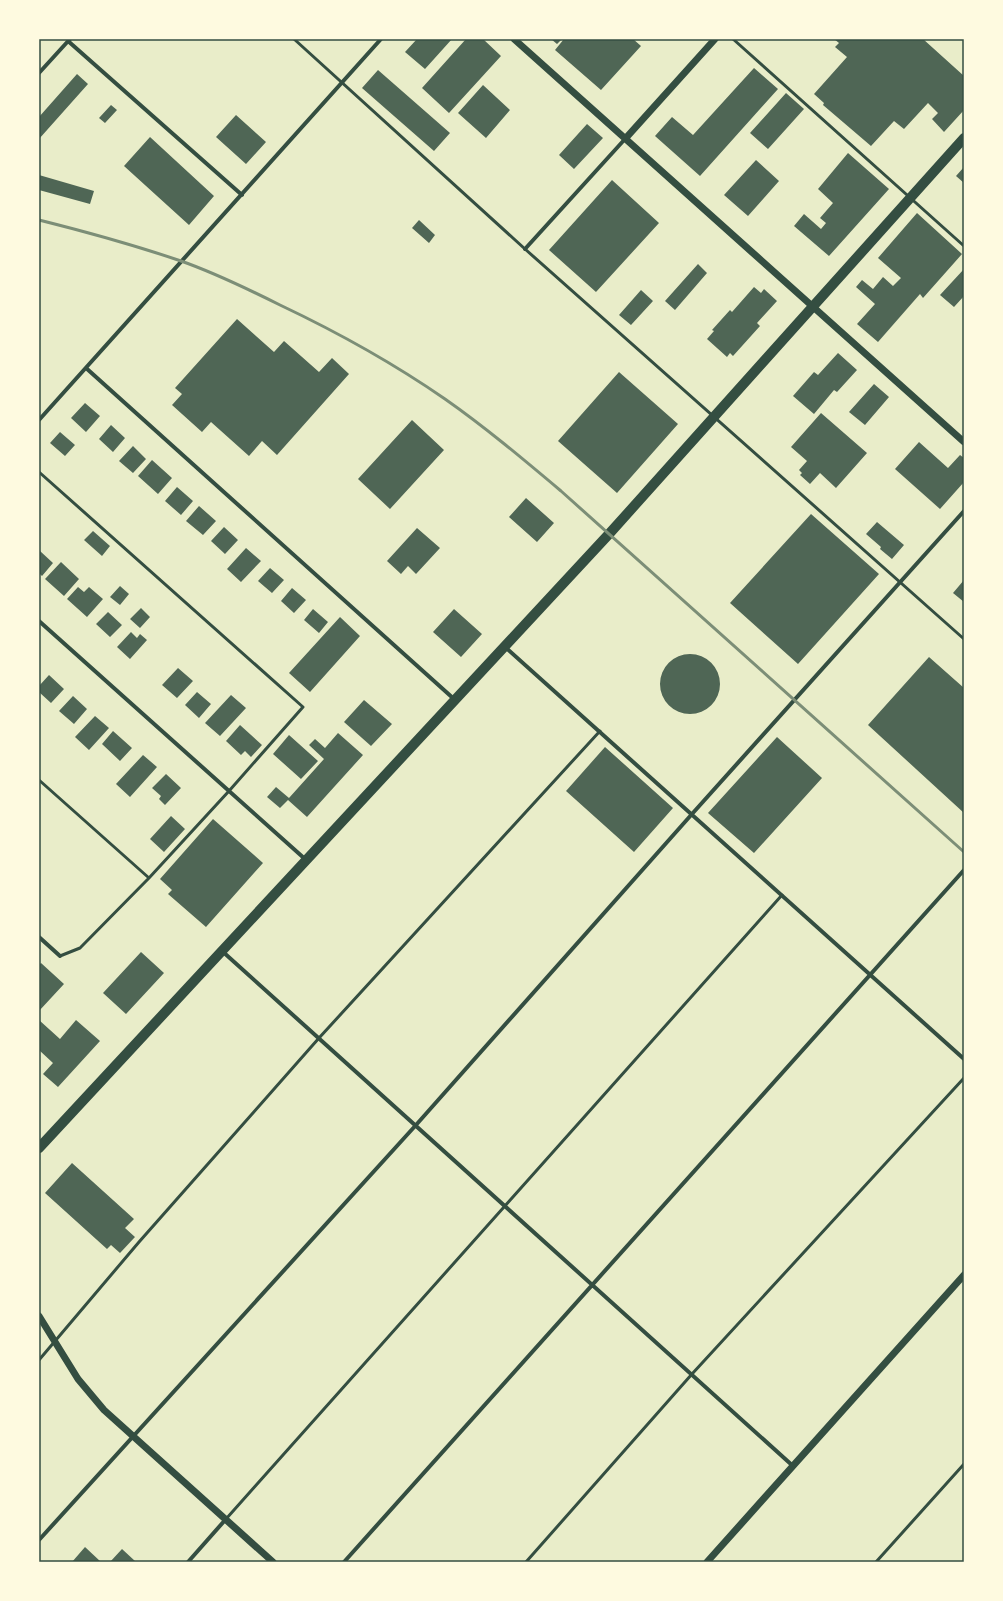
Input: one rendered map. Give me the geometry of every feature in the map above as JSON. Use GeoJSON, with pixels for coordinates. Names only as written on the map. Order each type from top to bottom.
{"type":"FeatureCollection","features":[{"type":"Feature","properties":{"kind":"main road"},"geometry":{"type":"LineString","coordinates":[[39,1148],[454,699],[609,534],[964,138]]}},
{"type":"Feature","properties":{"kind":"street"},"geometry":{"type":"LineString","coordinates":[[39,420],[381,39]]}},
{"type":"Feature","properties":{"kind":"street"},"geometry":{"type":"LineString","coordinates":[[514,39],[964,442]]}},
{"type":"Feature","properties":{"kind":"street"},"geometry":{"type":"LineString","coordinates":[[525,249],[714,39]]}},
{"type":"Feature","properties":{"kind":"street"},"geometry":{"type":"LineString","coordinates":[[39,73],[68,40],[242,195]]}},
{"type":"Feature","properties":{"kind":"street"},"geometry":{"type":"LineString","coordinates":[[86,368],[454,699]]}},
{"type":"Feature","properties":{"kind":"street"},"geometry":{"type":"LineString","coordinates":[[39,1540],[416,1125],[964,511]]}},
{"type":"Feature","properties":{"kind":"street"},"geometry":{"type":"LineString","coordinates":[[39,621],[306,860]]}},
{"type":"Feature","properties":{"kind":"street"},"geometry":{"type":"LineString","coordinates":[[504,646],[964,1059]]}},
{"type":"Feature","properties":{"kind":"street"},"geometry":{"type":"LineString","coordinates":[[344,1562],[964,870]]}},
{"type":"Feature","properties":{"kind":"street"},"geometry":{"type":"LineString","coordinates":[[39,937],[60,956]]}},
{"type":"Feature","properties":{"kind":"street"},"geometry":{"type":"LineString","coordinates":[[222,951],[793,1466]]}},
{"type":"Feature","properties":{"kind":"street"},"geometry":{"type":"LineString","coordinates":[[707,1562],[964,1275]]}},
{"type":"Feature","properties":{"kind":"street"},"geometry":{"type":"LineString","coordinates":[[39,1316],[78,1379],[94,1399],[132,1436],[273,1562]]}},
{"type":"Feature","properties":{"kind":"street"},"geometry":{"type":"LineString","coordinates":[[188,1562],[226,1519]]}},
{"type":"Feature","properties":{"kind":"lane"},"geometry":{"type":"LineString","coordinates":[[294,39],[525,249],[964,639]]}},
{"type":"Feature","properties":{"kind":"lane"},"geometry":{"type":"LineString","coordinates":[[734,39],[964,246]]}},
{"type":"Feature","properties":{"kind":"lane"},"geometry":{"type":"LineString","coordinates":[[39,472],[303,707],[229,791],[149,878],[80,948],[60,956]]}},
{"type":"Feature","properties":{"kind":"lane"},"geometry":{"type":"LineString","coordinates":[[39,1360],[139,1242],[319,1038],[600,731]]}},
{"type":"Feature","properties":{"kind":"lane"},"geometry":{"type":"LineString","coordinates":[[39,780],[149,878]]}},
{"type":"Feature","properties":{"kind":"lane"},"geometry":{"type":"LineString","coordinates":[[226,1519],[506,1207],[782,895]]}},
{"type":"Feature","properties":{"kind":"lane"},"geometry":{"type":"LineString","coordinates":[[526,1562],[692,1374],[964,1078]]}},
{"type":"Feature","properties":{"kind":"lane"},"geometry":{"type":"LineString","coordinates":[[876,1562],[964,1464]]}},
{"type":"Feature","properties":{"kind":"building"},"geometry":{"type":"Polygon","coordinates":[[[417,39],[452,39],[425,69],[405,52],[417,39]]]}},
{"type":"Feature","properties":{"kind":"building"},"geometry":{"type":"Polygon","coordinates":[[[466,39],[483,39],[501,56],[449,113],[422,88],[466,39]]]}},
{"type":"Feature","properties":{"kind":"building"},"geometry":{"type":"Polygon","coordinates":[[[551,39],[562,39],[557,44],[551,39]]]}},
{"type":"Feature","properties":{"kind":"building"},"geometry":{"type":"Polygon","coordinates":[[[564,39],[633,39],[641,46],[601,90],[555,50],[564,39]]]}},
{"type":"Feature","properties":{"kind":"building"},"geometry":{"type":"Polygon","coordinates":[[[834,39],[923,39],[964,76],[964,110],[944,132],[932,119],[938,113],[928,103],[904,129],[894,121],[871,146],[823,105],[824,103],[814,94],[847,57],[835,47],[839,43],[834,39]]]}},
{"type":"Feature","properties":{"kind":"building"},"geometry":{"type":"Polygon","coordinates":[[[754,68],[778,89],[700,176],[655,136],[672,117],[693,135],[754,68]]]}},
{"type":"Feature","properties":{"kind":"building"},"geometry":{"type":"Polygon","coordinates":[[[378,70],[450,133],[434,151],[362,88],[378,70]]]}},
{"type":"Feature","properties":{"kind":"building"},"geometry":{"type":"Polygon","coordinates":[[[77,74],[88,84],[39,139],[39,117],[77,74]]]}},
{"type":"Feature","properties":{"kind":"building"},"geometry":{"type":"Polygon","coordinates":[[[483,85],[510,110],[486,138],[458,113],[483,85]]]}},
{"type":"Feature","properties":{"kind":"building"},"geometry":{"type":"Polygon","coordinates":[[[786,93],[804,109],[768,149],[750,133],[786,93]]]}},
{"type":"Feature","properties":{"kind":"building"},"geometry":{"type":"Polygon","coordinates":[[[111,105],[117,110],[105,123],[99,118],[111,105]]]}},
{"type":"Feature","properties":{"kind":"building"},"geometry":{"type":"Polygon","coordinates":[[[236,115],[266,142],[246,164],[216,137],[236,115]]]}},
{"type":"Feature","properties":{"kind":"building"},"geometry":{"type":"Polygon","coordinates":[[[587,124],[603,138],[574,169],[559,155],[587,124]]]}},
{"type":"Feature","properties":{"kind":"building"},"geometry":{"type":"Polygon","coordinates":[[[150,137],[214,196],[189,225],[124,166],[150,137]]]}},
{"type":"Feature","properties":{"kind":"building"},"geometry":{"type":"Polygon","coordinates":[[[848,153],[889,189],[829,256],[794,226],[804,214],[821,229],[826,223],[820,218],[833,203],[818,189],[848,153]]]}},
{"type":"Feature","properties":{"kind":"building"},"geometry":{"type":"Polygon","coordinates":[[[756,160],[779,181],[748,216],[724,195],[756,160]]]}},
{"type":"Feature","properties":{"kind":"building"},"geometry":{"type":"Polygon","coordinates":[[[964,167],[964,183],[956,176],[964,167]]]}},
{"type":"Feature","properties":{"kind":"building"},"geometry":{"type":"Polygon","coordinates":[[[39,175],[94,191],[90,204],[39,190],[39,175]]]}},
{"type":"Feature","properties":{"kind":"building"},"geometry":{"type":"Polygon","coordinates":[[[612,180],[659,223],[596,292],[549,250],[612,180]]]}},
{"type":"Feature","properties":{"kind":"building"},"geometry":{"type":"Polygon","coordinates":[[[917,213],[962,254],[923,298],[920,294],[878,342],[857,324],[875,304],[856,287],[862,280],[873,289],[883,277],[893,286],[901,278],[878,258],[917,213]]]}},
{"type":"Feature","properties":{"kind":"building"},"geometry":{"type":"Polygon","coordinates":[[[419,220],[435,235],[429,243],[412,228],[419,220]]]}},
{"type":"Feature","properties":{"kind":"building"},"geometry":{"type":"Polygon","coordinates":[[[698,264],[707,273],[675,310],[665,301],[698,264]]]}},
{"type":"Feature","properties":{"kind":"building"},"geometry":{"type":"Polygon","coordinates":[[[964,269],[964,296],[954,307],[940,295],[964,269]]]}},
{"type":"Feature","properties":{"kind":"building"},"geometry":{"type":"Polygon","coordinates":[[[754,287],[761,293],[764,289],[777,301],[757,323],[760,326],[733,356],[730,353],[727,357],[707,339],[714,331],[712,330],[730,310],[732,312],[754,287]]]}},
{"type":"Feature","properties":{"kind":"building"},"geometry":{"type":"Polygon","coordinates":[[[641,290],[653,301],[631,325],[619,315],[641,290]]]}},
{"type":"Feature","properties":{"kind":"building"},"geometry":{"type":"Polygon","coordinates":[[[237,319],[274,352],[284,341],[319,372],[332,358],[349,374],[277,455],[262,441],[249,456],[211,422],[202,432],[172,405],[182,394],[175,388],[237,319]]]}},
{"type":"Feature","properties":{"kind":"building"},"geometry":{"type":"Polygon","coordinates":[[[838,353],[857,370],[837,392],[834,390],[814,414],[793,396],[814,372],[818,375],[838,353]]]}},
{"type":"Feature","properties":{"kind":"building"},"geometry":{"type":"Polygon","coordinates":[[[619,372],[678,424],[617,493],[558,441],[619,372]]]}},
{"type":"Feature","properties":{"kind":"building"},"geometry":{"type":"Polygon","coordinates":[[[874,384],[889,397],[865,425],[849,412],[874,384]]]}},
{"type":"Feature","properties":{"kind":"building"},"geometry":{"type":"Polygon","coordinates":[[[85,403],[100,416],[86,432],[71,418],[85,403]]]}},
{"type":"Feature","properties":{"kind":"building"},"geometry":{"type":"Polygon","coordinates":[[[821,413],[867,453],[836,488],[820,473],[810,484],[800,475],[802,473],[799,470],[807,461],[791,447],[821,413]]]}},
{"type":"Feature","properties":{"kind":"building"},"geometry":{"type":"Polygon","coordinates":[[[412,420],[444,450],[390,509],[358,479],[412,420]]]}},
{"type":"Feature","properties":{"kind":"building"},"geometry":{"type":"Polygon","coordinates":[[[111,425],[125,438],[113,452],[99,439],[111,425]]]}},
{"type":"Feature","properties":{"kind":"building"},"geometry":{"type":"Polygon","coordinates":[[[60,432],[75,445],[65,456],[50,443],[60,432]]]}},
{"type":"Feature","properties":{"kind":"building"},"geometry":{"type":"Polygon","coordinates":[[[919,442],[948,468],[960,455],[964,458],[964,482],[940,509],[895,469],[919,442]]]}},
{"type":"Feature","properties":{"kind":"building"},"geometry":{"type":"Polygon","coordinates":[[[133,446],[146,459],[133,473],[119,461],[133,446]]]}},
{"type":"Feature","properties":{"kind":"building"},"geometry":{"type":"Polygon","coordinates":[[[152,460],[172,478],[158,494],[138,476],[152,460]]]}},
{"type":"Feature","properties":{"kind":"building"},"geometry":{"type":"Polygon","coordinates":[[[177,487],[193,501],[181,515],[165,501],[177,487]]]}},
{"type":"Feature","properties":{"kind":"building"},"geometry":{"type":"Polygon","coordinates":[[[526,498],[554,523],[537,542],[509,517],[526,498]]]}},
{"type":"Feature","properties":{"kind":"building"},"geometry":{"type":"Polygon","coordinates":[[[199,506],[216,521],[203,535],[186,521],[199,506]]]}},
{"type":"Feature","properties":{"kind":"building"},"geometry":{"type":"Polygon","coordinates":[[[811,514],[879,574],[798,664],[730,603],[811,514]]]}},
{"type":"Feature","properties":{"kind":"building"},"geometry":{"type":"Polygon","coordinates":[[[877,522],[904,545],[892,559],[866,534],[877,522]]]}},
{"type":"Feature","properties":{"kind":"building"},"geometry":{"type":"Polygon","coordinates":[[[224,527],[238,540],[225,554],[211,541],[224,527]]]}},
{"type":"Feature","properties":{"kind":"building"},"geometry":{"type":"Polygon","coordinates":[[[417,528],[440,548],[416,574],[408,566],[401,574],[387,561],[417,528]]]}},
{"type":"Feature","properties":{"kind":"building"},"geometry":{"type":"Polygon","coordinates":[[[93,531],[110,546],[102,556],[84,540],[93,531]]]}},
{"type":"Feature","properties":{"kind":"building"},"geometry":{"type":"Polygon","coordinates":[[[246,548],[261,561],[241,582],[227,569],[246,548]]]}},
{"type":"Feature","properties":{"kind":"building"},"geometry":{"type":"Polygon","coordinates":[[[40,551],[53,563],[42,576],[39,573],[40,551]]]}},
{"type":"Feature","properties":{"kind":"building"},"geometry":{"type":"Polygon","coordinates":[[[61,562],[79,579],[64,596],[45,579],[61,562]]]}},
{"type":"Feature","properties":{"kind":"building"},"geometry":{"type":"Polygon","coordinates":[[[270,568],[284,580],[272,593],[258,581],[270,568]]]}},
{"type":"Feature","properties":{"kind":"building"},"geometry":{"type":"Polygon","coordinates":[[[964,580],[964,602],[953,593],[964,580]]]}},
{"type":"Feature","properties":{"kind":"building"},"geometry":{"type":"Polygon","coordinates":[[[120,586],[129,594],[120,605],[110,597],[120,586]]]}},
{"type":"Feature","properties":{"kind":"building"},"geometry":{"type":"Polygon","coordinates":[[[78,587],[84,592],[89,587],[103,599],[87,617],[67,599],[78,587]]]}},
{"type":"Feature","properties":{"kind":"building"},"geometry":{"type":"Polygon","coordinates":[[[292,588],[306,600],[294,613],[281,601],[292,588]]]}},
{"type":"Feature","properties":{"kind":"building"},"geometry":{"type":"Polygon","coordinates":[[[141,608],[150,617],[140,628],[130,619],[141,608]]]}},
{"type":"Feature","properties":{"kind":"building"},"geometry":{"type":"Polygon","coordinates":[[[313,609],[328,622],[319,633],[304,620],[313,609]]]}},
{"type":"Feature","properties":{"kind":"building"},"geometry":{"type":"Polygon","coordinates":[[[454,609],[482,634],[461,657],[433,632],[454,609]]]}},
{"type":"Feature","properties":{"kind":"building"},"geometry":{"type":"Polygon","coordinates":[[[108,612],[122,625],[110,637],[96,624],[108,612]]]}},
{"type":"Feature","properties":{"kind":"building"},"geometry":{"type":"Polygon","coordinates":[[[340,617],[360,636],[310,692],[289,673],[340,617]]]}},
{"type":"Feature","properties":{"kind":"building"},"geometry":{"type":"Polygon","coordinates":[[[131,632],[137,638],[140,634],[147,640],[130,659],[117,647],[131,632]]]}},
{"type":"Feature","properties":{"kind":"building"},"geometry":{"type":"Polygon","coordinates":[[[690,654],[707,659],[715,667],[720,684],[715,701],[707,709],[690,714],[673,709],[665,701],[660,684],[665,667],[673,659],[690,654]]]}},
{"type":"Feature","properties":{"kind":"building"},"geometry":{"type":"Polygon","coordinates":[[[929,657],[964,688],[964,813],[868,725],[929,657]]]}},
{"type":"Feature","properties":{"kind":"building"},"geometry":{"type":"Polygon","coordinates":[[[178,668],[193,681],[177,698],[162,685],[178,668]]]}},
{"type":"Feature","properties":{"kind":"building"},"geometry":{"type":"Polygon","coordinates":[[[49,675],[64,689],[51,703],[39,692],[39,686],[49,675]]]}},
{"type":"Feature","properties":{"kind":"building"},"geometry":{"type":"Polygon","coordinates":[[[197,692],[211,704],[199,718],[185,705],[197,692]]]}},
{"type":"Feature","properties":{"kind":"building"},"geometry":{"type":"Polygon","coordinates":[[[231,695],[246,708],[220,736],[205,723],[231,695]]]}},
{"type":"Feature","properties":{"kind":"building"},"geometry":{"type":"Polygon","coordinates":[[[73,696],[87,709],[74,724],[59,711],[73,696]]]}},
{"type":"Feature","properties":{"kind":"building"},"geometry":{"type":"Polygon","coordinates":[[[364,700],[392,724],[371,746],[344,722],[364,700]]]}},
{"type":"Feature","properties":{"kind":"building"},"geometry":{"type":"Polygon","coordinates":[[[95,716],[109,728],[89,750],[75,737],[95,716]]]}},
{"type":"Feature","properties":{"kind":"building"},"geometry":{"type":"Polygon","coordinates":[[[240,725],[262,745],[251,757],[245,751],[241,755],[226,741],[240,725]]]}},
{"type":"Feature","properties":{"kind":"building"},"geometry":{"type":"Polygon","coordinates":[[[113,731],[132,748],[120,761],[102,744],[113,731]]]}},
{"type":"Feature","properties":{"kind":"building"},"geometry":{"type":"Polygon","coordinates":[[[338,733],[363,755],[307,817],[288,800],[280,808],[267,797],[276,787],[289,798],[324,759],[309,745],[315,739],[325,748],[338,733]]]}},
{"type":"Feature","properties":{"kind":"building"},"geometry":{"type":"Polygon","coordinates":[[[289,735],[318,761],[301,779],[273,754],[289,735]]]}},
{"type":"Feature","properties":{"kind":"building"},"geometry":{"type":"Polygon","coordinates":[[[777,737],[822,778],[754,853],[708,813],[777,737]]]}},
{"type":"Feature","properties":{"kind":"building"},"geometry":{"type":"Polygon","coordinates":[[[605,747],[673,808],[634,852],[566,791],[605,747]]]}},
{"type":"Feature","properties":{"kind":"building"},"geometry":{"type":"Polygon","coordinates":[[[143,755],[157,767],[130,797],[116,784],[143,755]]]}},
{"type":"Feature","properties":{"kind":"building"},"geometry":{"type":"Polygon","coordinates":[[[166,774],[181,788],[165,805],[159,799],[161,796],[152,788],[166,774]]]}},
{"type":"Feature","properties":{"kind":"building"},"geometry":{"type":"Polygon","coordinates":[[[171,816],[185,829],[164,852],[150,839],[171,816]]]}},
{"type":"Feature","properties":{"kind":"building"},"geometry":{"type":"Polygon","coordinates":[[[213,819],[263,863],[206,927],[168,894],[172,890],[160,879],[213,819]]]}},
{"type":"Feature","properties":{"kind":"building"},"geometry":{"type":"Polygon","coordinates":[[[141,952],[164,973],[126,1014],[103,993],[141,952]]]}},
{"type":"Feature","properties":{"kind":"building"},"geometry":{"type":"Polygon","coordinates":[[[41,963],[64,984],[39,1011],[39,965],[41,963]]]}},
{"type":"Feature","properties":{"kind":"building"},"geometry":{"type":"Polygon","coordinates":[[[39,1020],[60,1039],[76,1020],[100,1041],[58,1087],[43,1074],[53,1063],[39,1050],[39,1020]]]}},
{"type":"Feature","properties":{"kind":"building"},"geometry":{"type":"Polygon","coordinates":[[[72,1163],[134,1219],[125,1228],[135,1237],[120,1253],[111,1245],[107,1249],[45,1193],[72,1163]]]}},
{"type":"Feature","properties":{"kind":"building"},"geometry":{"type":"Polygon","coordinates":[[[85,1547],[101,1562],[72,1562],[85,1547]]]}},
{"type":"Feature","properties":{"kind":"building"},"geometry":{"type":"Polygon","coordinates":[[[122,1549],[135,1561],[110,1562],[122,1549]]]}},
{"type":"Feature","properties":{"kind":"railway"},"geometry":{"type":"LineString","coordinates":[[39,220],[93,234],[181,261],[244,287],[344,337],[405,373],[445,399],[489,432],[561,491],[964,852]]}}]}
